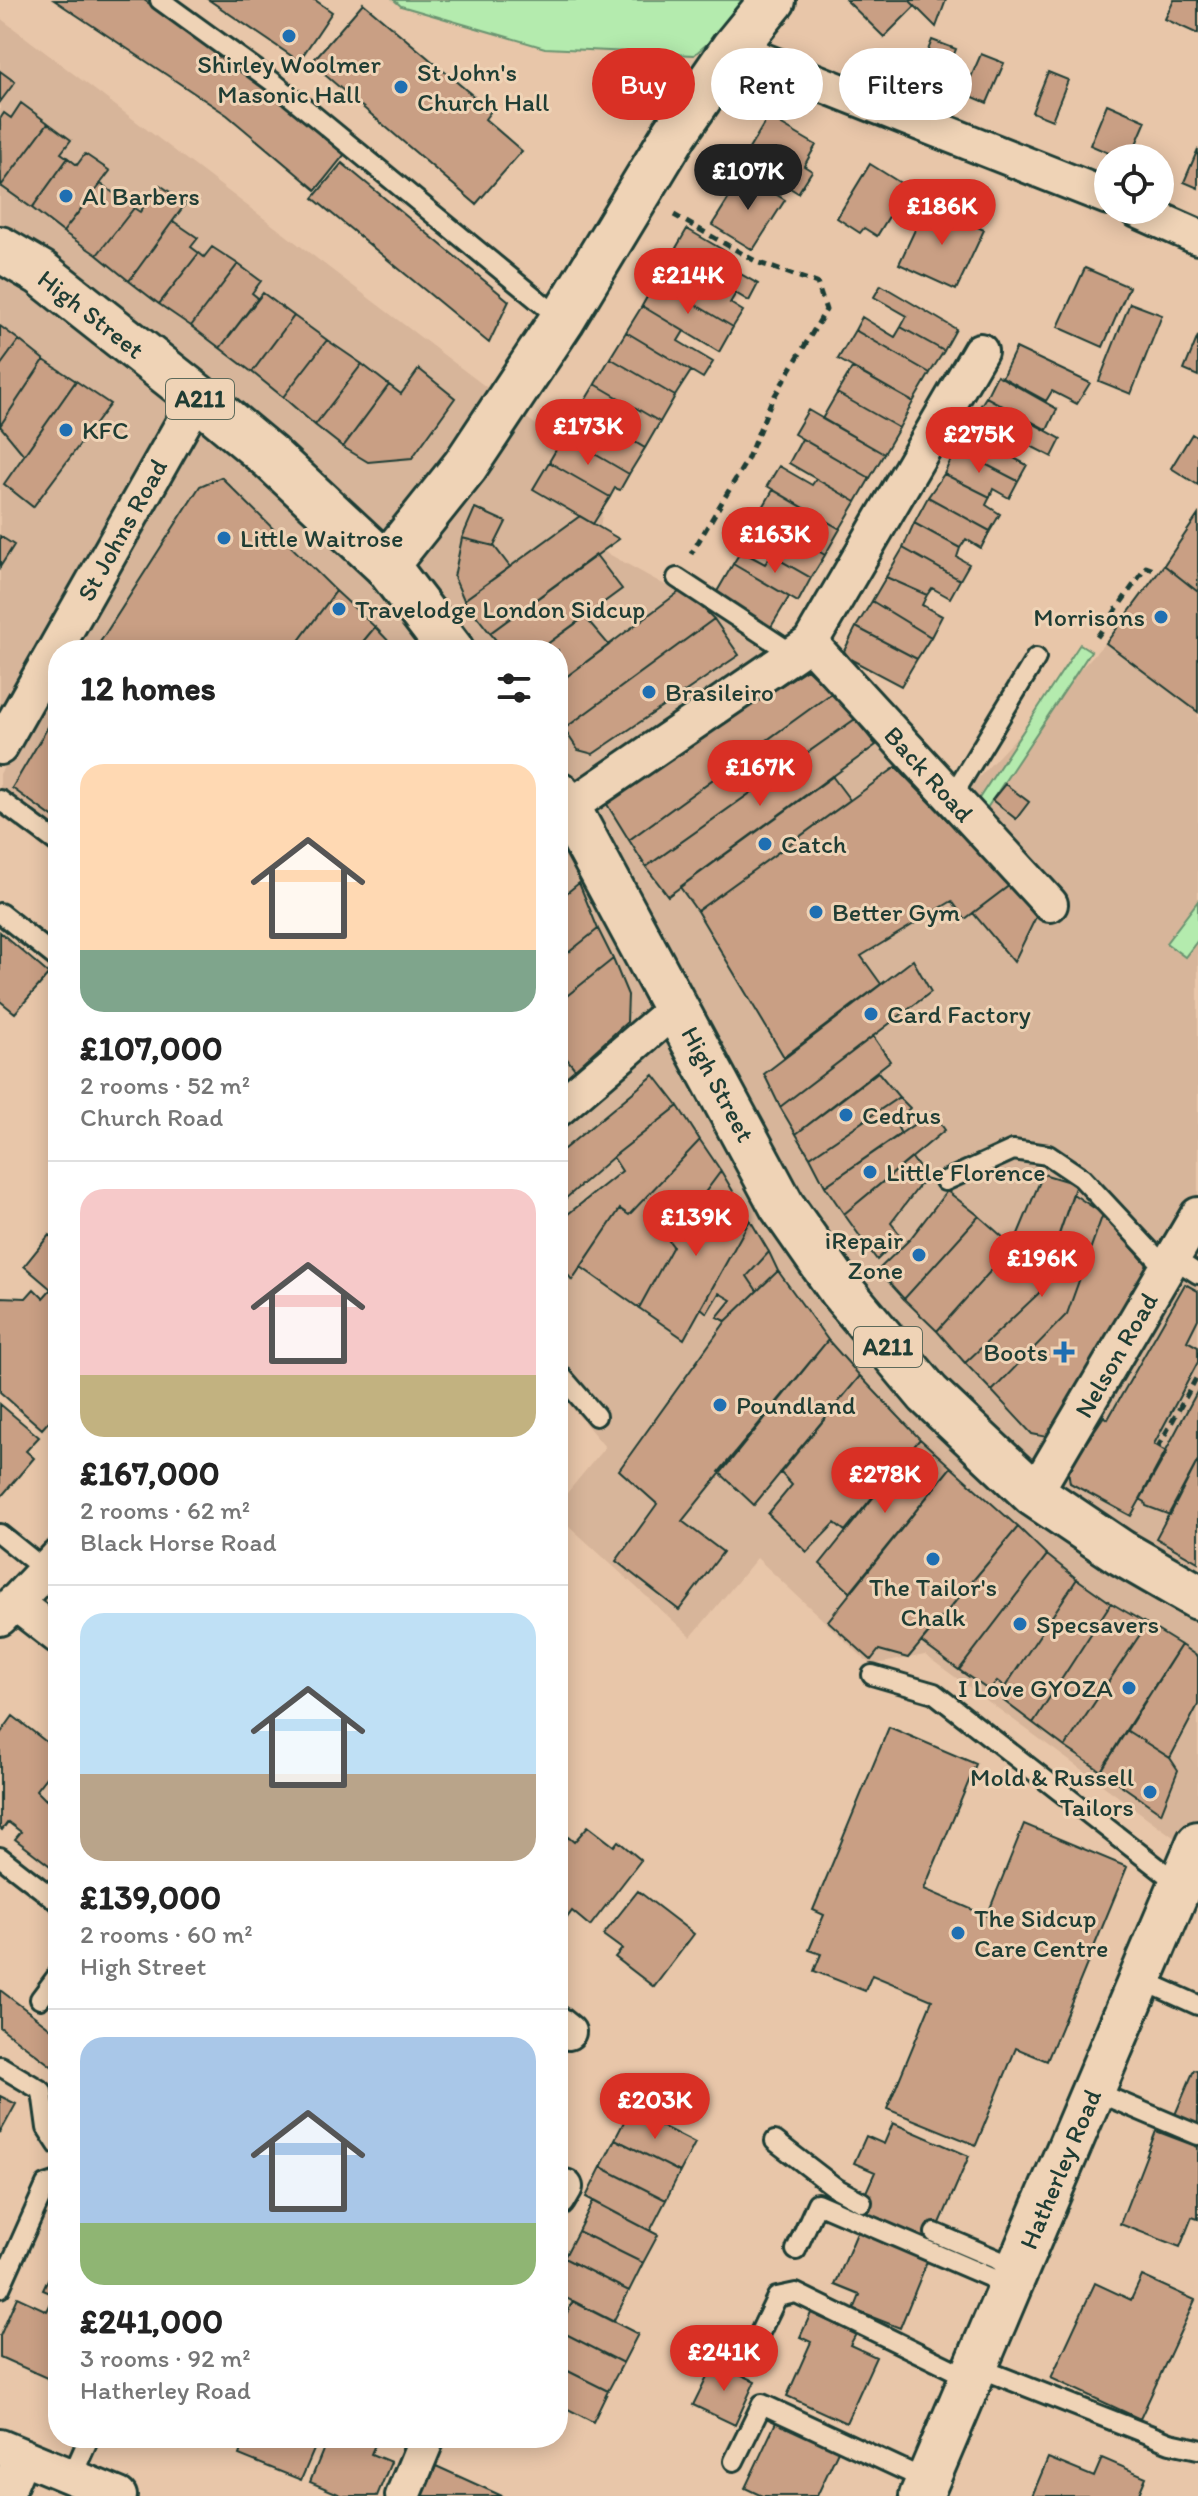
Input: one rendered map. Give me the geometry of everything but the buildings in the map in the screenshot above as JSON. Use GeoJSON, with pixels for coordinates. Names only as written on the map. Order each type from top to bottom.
{"type":"FeatureCollection","features":[{"type":"Feature","properties":{"kind":"main road"},"geometry":{"type":"LineString","coordinates":[[734,48],[773,0]]}},
{"type":"Feature","properties":{"kind":"main road"},"geometry":{"type":"LineString","coordinates":[[386,565],[465,466],[562,320],[675,133],[711,81]]}},
{"type":"Feature","properties":{"kind":"main road","name":"High Street"},"geometry":{"type":"LineString","coordinates":[[0,249],[41,273],[270,457],[386,565],[443,640]]}},
{"type":"Feature","properties":{"kind":"main road","name":"High Street"},"geometry":{"type":"LineString","coordinates":[[568,810],[782,1206],[840,1289],[928,1394],[1034,1494],[1120,1552],[1198,1597]]}},
{"type":"Feature","properties":{"kind":"street"},"geometry":{"type":"LineString","coordinates":[[823,85],[1094,191]]}},
{"type":"Feature","properties":{"kind":"street"},"geometry":{"type":"LineString","coordinates":[[1169,224],[1198,237]]}},
{"type":"Feature","properties":{"kind":"street"},"geometry":{"type":"LineString","coordinates":[[568,798],[801,648],[980,351]]}},
{"type":"Feature","properties":{"kind":"street","name":"St Johns Road"},"geometry":{"type":"LineString","coordinates":[[60,640],[198,397]]}},
{"type":"Feature","properties":{"kind":"street","name":"Back Road"},"geometry":{"type":"LineString","coordinates":[[801,648],[951,798],[1050,904]]}},
{"type":"Feature","properties":{"kind":"street","name":"St Johns Road"},"geometry":{"type":"LineString","coordinates":[[1,744],[48,661]]}},
{"type":"Feature","properties":{"kind":"street"},"geometry":{"type":"LineString","coordinates":[[568,1100],[677,1007]]}},
{"type":"Feature","properties":{"kind":"street","name":"Nelson Road"},"geometry":{"type":"LineString","coordinates":[[1034,1494],[1179,1267],[1198,1215]]}},
{"type":"Feature","properties":{"kind":"street"},"geometry":{"type":"LineString","coordinates":[[48,1568],[7,1610],[48,1631]]}},
{"type":"Feature","properties":{"kind":"street","name":"Hatherley Road"},"geometry":{"type":"LineString","coordinates":[[925,2488],[1198,1843]]}},
{"type":"Feature","properties":{"kind":"street"},"geometry":{"type":"LineString","coordinates":[[403,2496],[423,2448]]}},
{"type":"Feature","properties":{"kind":"street"},"geometry":{"type":"LineString","coordinates":[[5,2496],[11,2451],[119,2496]]}},
{"type":"Feature","properties":{"kind":"lane"},"geometry":{"type":"LineString","coordinates":[[160,0],[273,82],[562,320]]}},
{"type":"Feature","properties":{"kind":"lane"},"geometry":{"type":"LineString","coordinates":[[677,578],[801,648]]}},
{"type":"Feature","properties":{"kind":"lane"},"geometry":{"type":"LineString","coordinates":[[951,798],[1036,658]]}},
{"type":"Feature","properties":{"kind":"lane"},"geometry":{"type":"LineString","coordinates":[[0,800],[48,836]]}},
{"type":"Feature","properties":{"kind":"lane"},"geometry":{"type":"LineString","coordinates":[[0,913],[48,951]]}},
{"type":"Feature","properties":{"kind":"lane"},"geometry":{"type":"LineString","coordinates":[[945,1181],[1013,1150],[1048,1155],[1082,1178],[1179,1267]]}},
{"type":"Feature","properties":{"kind":"lane"},"geometry":{"type":"LineString","coordinates":[[568,1384],[596,1416]]}},
{"type":"Feature","properties":{"kind":"lane"},"geometry":{"type":"LineString","coordinates":[[0,1534],[48,1562]]}},
{"type":"Feature","properties":{"kind":"lane"},"geometry":{"type":"LineString","coordinates":[[872,1675],[934,1693],[1180,1885]]}},
{"type":"Feature","properties":{"kind":"lane"},"geometry":{"type":"LineString","coordinates":[[0,1857],[48,1894]]}},
{"type":"Feature","properties":{"kind":"lane"},"geometry":{"type":"LineString","coordinates":[[1140,1979],[1198,2005]]}},
{"type":"Feature","properties":{"kind":"lane"},"geometry":{"type":"LineString","coordinates":[[40,1999],[48,1988]]}},
{"type":"Feature","properties":{"kind":"lane"},"geometry":{"type":"LineString","coordinates":[[0,2066],[42,2091],[48,2130]]}},
{"type":"Feature","properties":{"kind":"lane"},"geometry":{"type":"LineString","coordinates":[[1094,2091],[1198,2135]]}},
{"type":"Feature","properties":{"kind":"lane"},"geometry":{"type":"LineString","coordinates":[[775,2141],[836,2188],[862,2202]]}},
{"type":"Feature","properties":{"kind":"lane"},"geometry":{"type":"LineString","coordinates":[[0,2288],[48,2184]]}},
{"type":"Feature","properties":{"kind":"lane"},"geometry":{"type":"LineString","coordinates":[[796,2250],[817,2203],[1013,2277]]}},
{"type":"Feature","properties":{"kind":"lane"},"geometry":{"type":"LineString","coordinates":[[935,2233],[1013,2277]]}},
{"type":"Feature","properties":{"kind":"lane"},"geometry":{"type":"LineString","coordinates":[[752,2349],[777,2297],[796,2293],[974,2373],[1170,2443],[1198,2449]]}},
{"type":"Feature","properties":{"kind":"lane"},"geometry":{"type":"LineString","coordinates":[[734,2461],[762,2404],[925,2488]]}},
{"type":"Feature","properties":{"kind":"lane"},"geometry":{"type":"LineString","coordinates":[[72,2476],[85,2448]]}},
{"type":"Feature","properties":{"kind":"path"},"geometry":{"type":"LineString","coordinates":[[669,212],[759,263],[817,283],[826,310],[771,402],[747,460],[677,578]]}},
{"type":"Feature","properties":{"kind":"path"},"geometry":{"type":"LineString","coordinates":[[1097,637],[1146,567],[1156,571]]}},
{"type":"Feature","properties":{"kind":"path"},"geometry":{"type":"LineString","coordinates":[[1158,1447],[1198,1375]]}},
{"type":"Feature","properties":{"kind":"shaded area"},"geometry":{"type":"Polygon","coordinates":[[[0,18],[606,478],[598,548],[701,605],[964,793],[1105,643],[1198,515],[1198,1855],[925,1655],[871,1665],[757,1558],[691,1637],[568,1525],[568,1492],[605,1447],[568,1403],[568,640],[48,640],[48,851],[0,816],[0,774],[9,758],[0,752],[0,18]]]}},
{"type":"Feature","properties":{"kind":"green space"},"geometry":{"type":"Polygon","coordinates":[[[394,0],[759,0],[695,54],[695,48],[545,48],[401,6],[394,0]]]}},
{"type":"Feature","properties":{"kind":"green space"},"geometry":{"type":"Polygon","coordinates":[[[1080,644],[1091,651],[985,811],[976,803],[1080,644]]]}},
{"type":"Feature","properties":{"kind":"green space"},"geometry":{"type":"Polygon","coordinates":[[[1198,901],[1198,940],[1185,957],[1166,943],[1198,901]]]}},
{"type":"Feature","properties":{"kind":"place","name":"Shirley Woolmer Masonic Hall"},"geometry":{"type":"Point","coordinates":[289,36]}},
{"type":"Feature","properties":{"kind":"place","name":"St John's Church Hall"},"geometry":{"type":"Point","coordinates":[401,87]}},
{"type":"Feature","properties":{"kind":"place","name":"Al Barbers"},"geometry":{"type":"Point","coordinates":[66,196]}},
{"type":"Feature","properties":{"kind":"place","name":"KFC"},"geometry":{"type":"Point","coordinates":[66,430]}},
{"type":"Feature","properties":{"kind":"place","name":"Little Waitrose"},"geometry":{"type":"Point","coordinates":[224,538]}},
{"type":"Feature","properties":{"kind":"place","name":"Travelodge London Sidcup"},"geometry":{"type":"Point","coordinates":[339,609]}},
{"type":"Feature","properties":{"kind":"place","name":"Morrisons"},"geometry":{"type":"Point","coordinates":[1161,617]}},
{"type":"Feature","properties":{"kind":"place","name":"Brasileiro"},"geometry":{"type":"Point","coordinates":[649,692]}},
{"type":"Feature","properties":{"kind":"place","name":"Catch"},"geometry":{"type":"Point","coordinates":[765,844]}},
{"type":"Feature","properties":{"kind":"place","name":"Better Gym"},"geometry":{"type":"Point","coordinates":[816,912]}},
{"type":"Feature","properties":{"kind":"place","name":"Card Factory"},"geometry":{"type":"Point","coordinates":[871,1014]}},
{"type":"Feature","properties":{"kind":"place","name":"Cedrus"},"geometry":{"type":"Point","coordinates":[846,1115]}},
{"type":"Feature","properties":{"kind":"place","name":"Little Florence"},"geometry":{"type":"Point","coordinates":[870,1172]}},
{"type":"Feature","properties":{"kind":"place","name":"iRepair Zone"},"geometry":{"type":"Point","coordinates":[919,1255]}},
{"type":"Feature","properties":{"kind":"place","name":"Boots"},"geometry":{"type":"Point","coordinates":[1064,1352]}},
{"type":"Feature","properties":{"kind":"place","name":"Poundland"},"geometry":{"type":"Point","coordinates":[720,1405]}},
{"type":"Feature","properties":{"kind":"place","name":"The Tailor's Chalk"},"geometry":{"type":"Point","coordinates":[933,1559]}},
{"type":"Feature","properties":{"kind":"place","name":"Specsavers"},"geometry":{"type":"Point","coordinates":[1020,1624]}},
{"type":"Feature","properties":{"kind":"place","name":"I Love GYOZA"},"geometry":{"type":"Point","coordinates":[1129,1688]}},
{"type":"Feature","properties":{"kind":"place","name":"Mold & Russell Tailors"},"geometry":{"type":"Point","coordinates":[1150,1792]}},
{"type":"Feature","properties":{"kind":"place","name":"The Sidcup Care Centre"},"geometry":{"type":"Point","coordinates":[958,1933]}}]}
